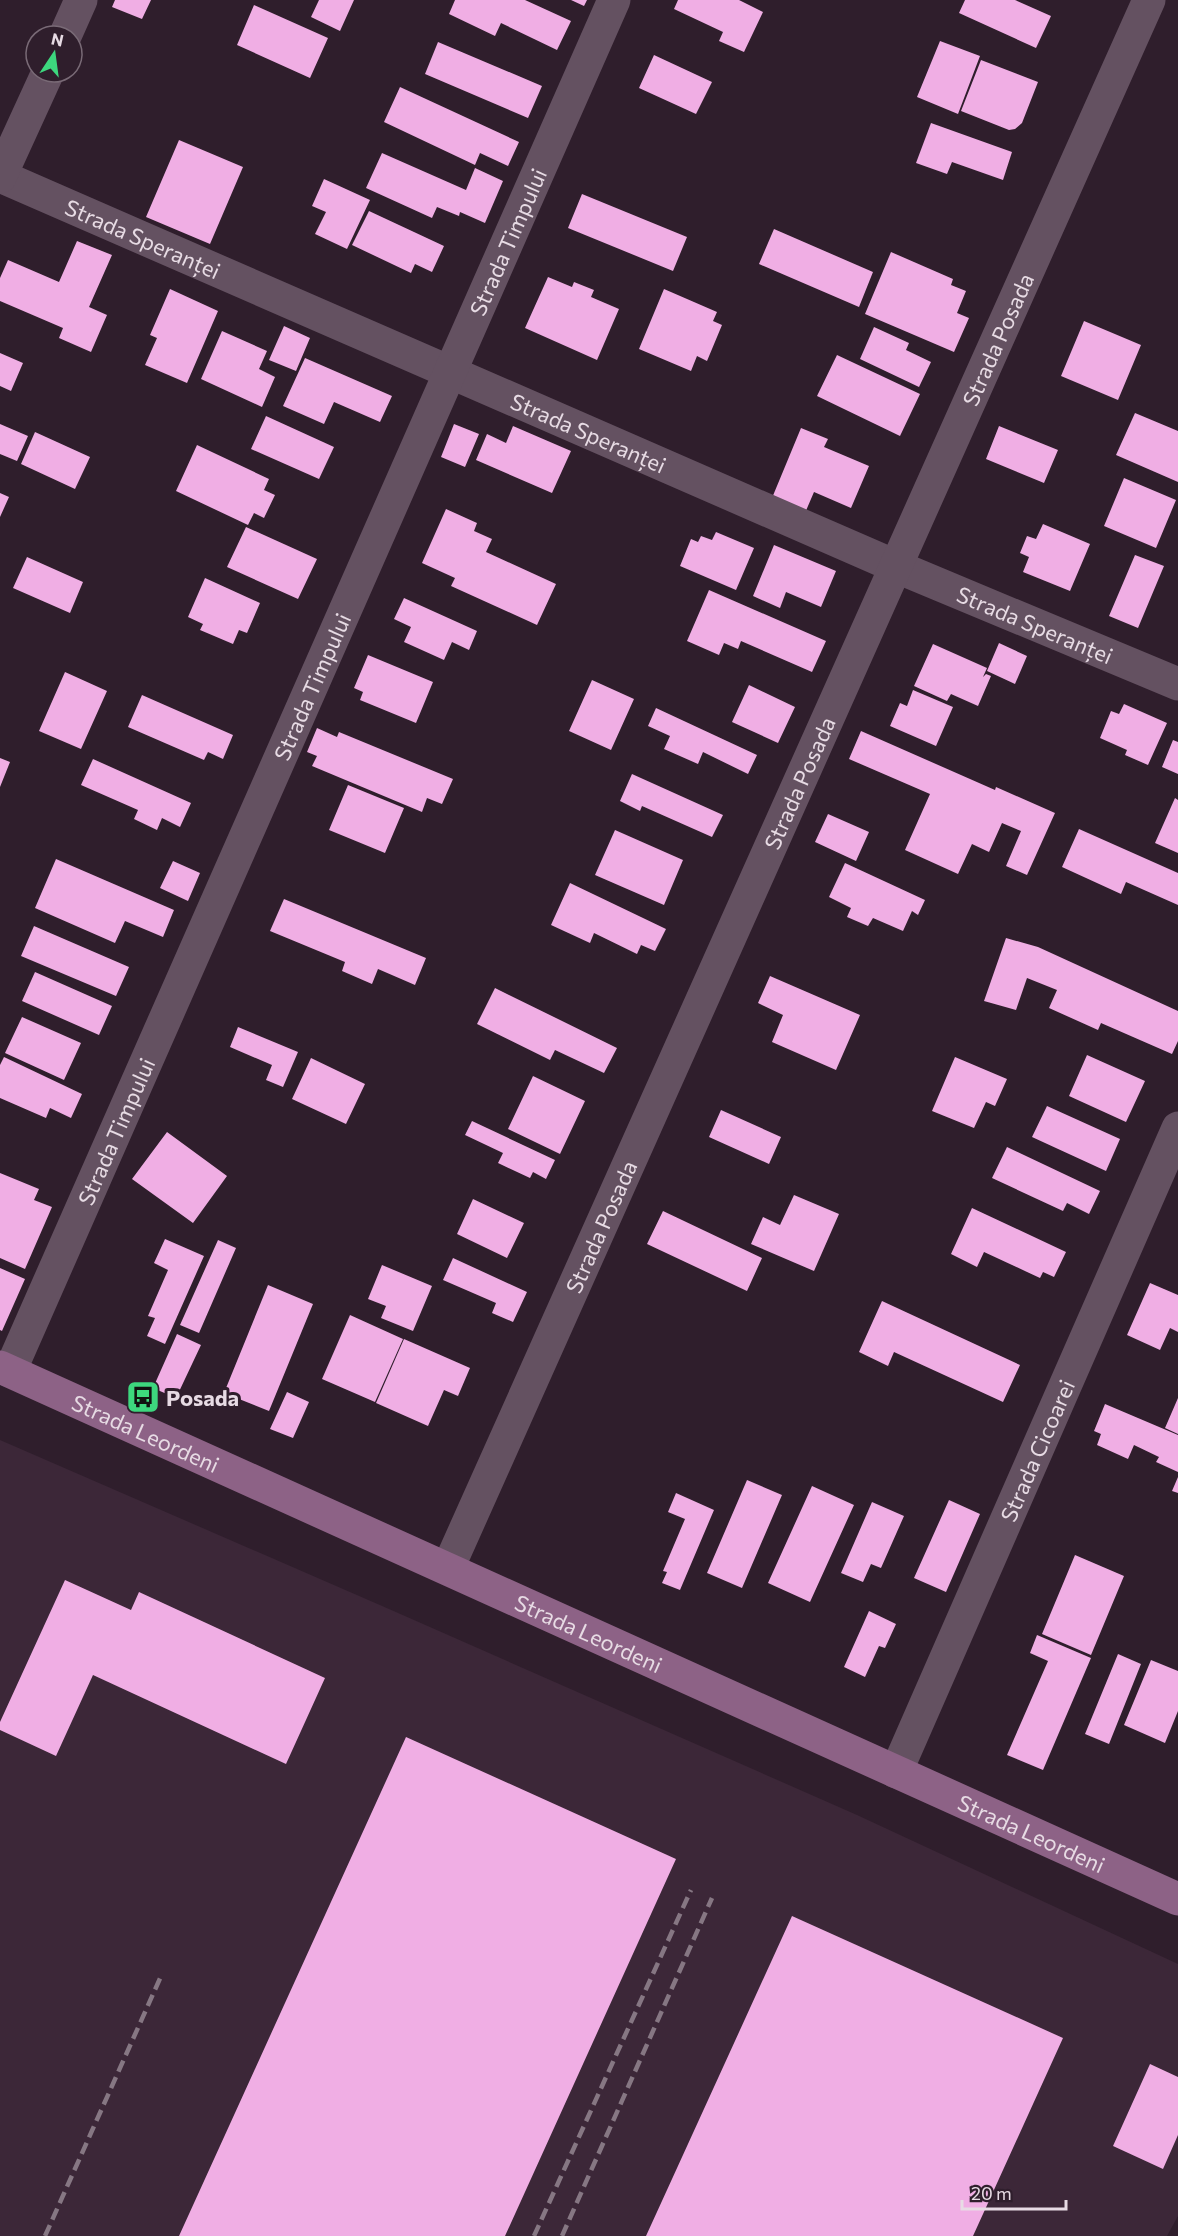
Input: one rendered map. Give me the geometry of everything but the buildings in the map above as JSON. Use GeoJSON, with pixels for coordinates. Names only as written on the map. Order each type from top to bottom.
{"type":"FeatureCollection","features":[{"type":"Feature","properties":{"kind":"main road","name":"Strada Leordeni"},"geometry":{"type":"LineString","coordinates":[[5,1369],[1178,1899]]}},
{"type":"Feature","properties":{"kind":"street"},"geometry":{"type":"LineString","coordinates":[[70,24],[81,0]]}},
{"type":"Feature","properties":{"kind":"street","name":"Strada Timpului"},"geometry":{"type":"LineString","coordinates":[[5,1369],[452,372],[614,0]]}},
{"type":"Feature","properties":{"kind":"street","name":"Strada Posada"},"geometry":{"type":"LineString","coordinates":[[448,1568],[1149,0]]}},
{"type":"Feature","properties":{"kind":"street"},"geometry":{"type":"LineString","coordinates":[[0,176],[42,84]]}},
{"type":"Feature","properties":{"kind":"street","name":"Strada Speranței"},"geometry":{"type":"LineString","coordinates":[[0,176],[895,566],[1178,684]]}},
{"type":"Feature","properties":{"kind":"street","name":"Strada Cicoarei"},"geometry":{"type":"LineString","coordinates":[[896,1772],[1178,1128]]}},
{"type":"Feature","properties":{"kind":"shaded area"},"geometry":{"type":"Polygon","coordinates":[[[0,1440],[857,1815],[1178,1964],[1178,2216],[1167,2236],[0,2236],[0,1440]]]}},
{"type":"Feature","properties":{"kind":"railway"},"geometry":{"type":"LineString","coordinates":[[534,2236],[691,1890]]}},
{"type":"Feature","properties":{"kind":"railway"},"geometry":{"type":"LineString","coordinates":[[562,2236],[712,1898]]}},
{"type":"Feature","properties":{"kind":"railway"},"geometry":{"type":"LineString","coordinates":[[45,2236],[162,1974]]}},
{"type":"Feature","properties":{"kind":"place","name":"Posada"},"geometry":{"type":"Point","coordinates":[143,1397]}}]}
